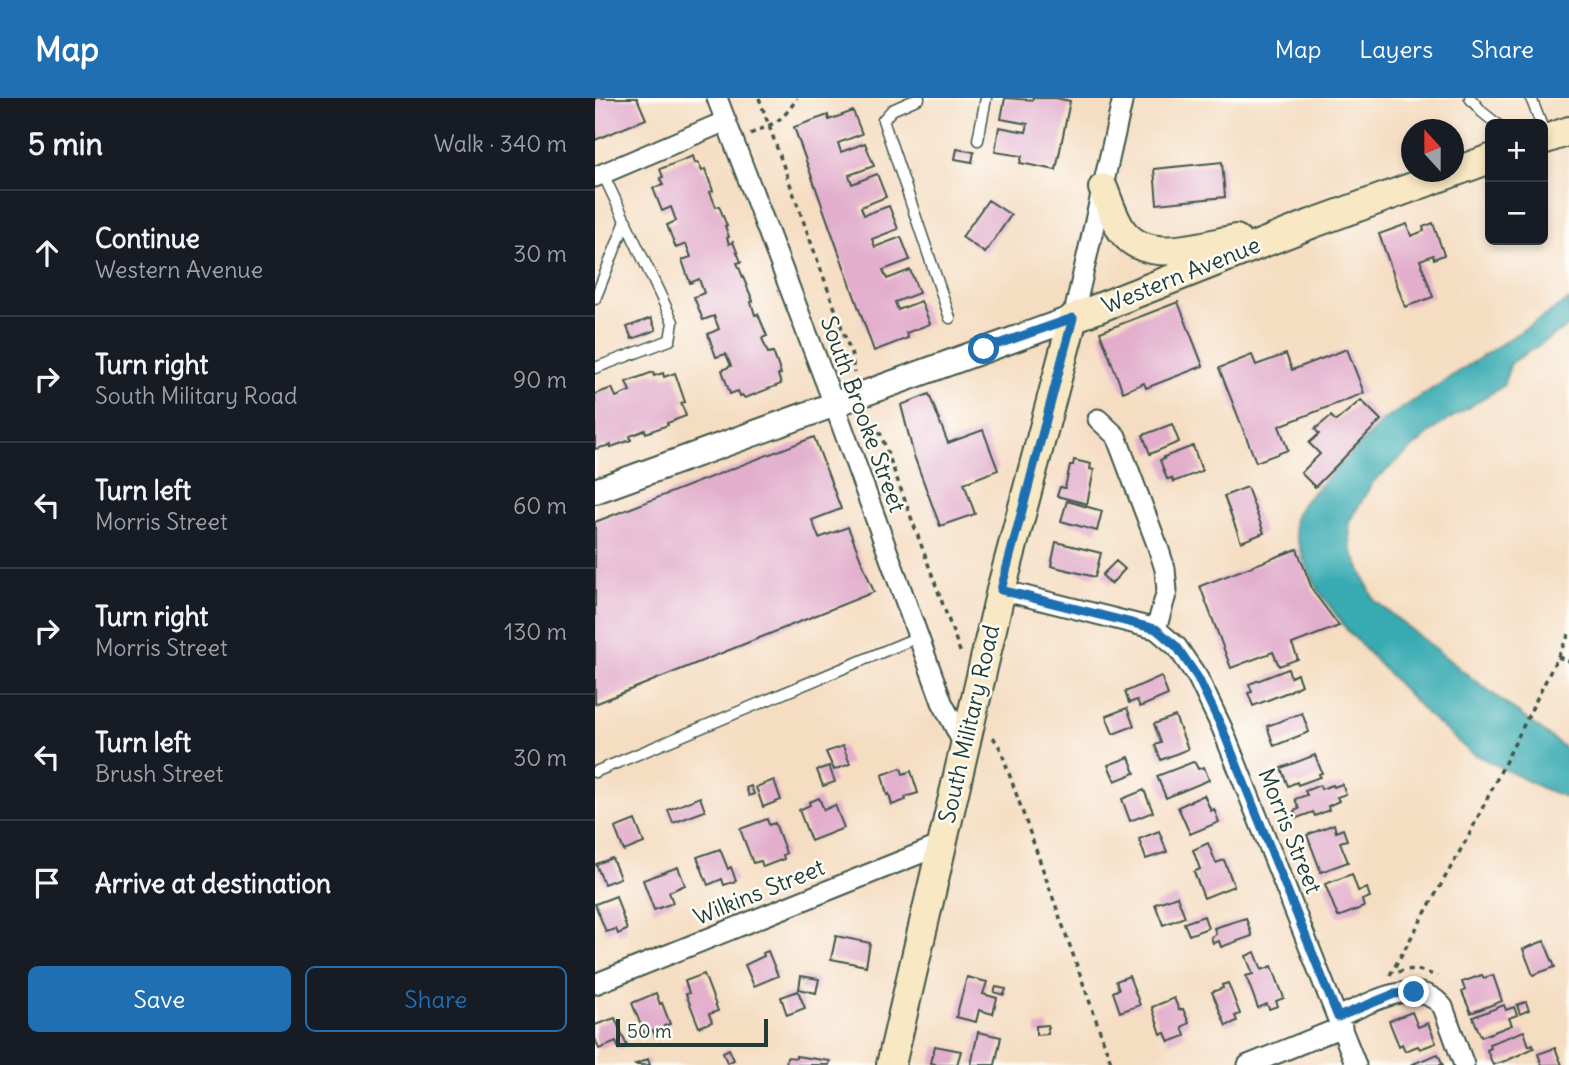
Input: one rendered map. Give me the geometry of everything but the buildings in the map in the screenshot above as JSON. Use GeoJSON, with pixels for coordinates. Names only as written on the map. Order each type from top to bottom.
{"type":"FeatureCollection","features":[{"type":"Feature","properties":{"kind":"main road","name":"Western Avenue"},"geometry":{"type":"LineString","coordinates":[[1073,318],[1311,224],[1485,161]]}},
{"type":"Feature","properties":{"kind":"main road"},"geometry":{"type":"LineString","coordinates":[[1103,188],[1125,234],[1137,244],[1171,252],[1311,224]]}},
{"type":"Feature","properties":{"kind":"main road","name":"South Military Road"},"geometry":{"type":"LineString","coordinates":[[891,1065],[1001,590],[1073,318]]}},
{"type":"Feature","properties":{"kind":"street","name":"South Brooke Street"},"geometry":{"type":"LineString","coordinates":[[717,98],[834,404],[942,702],[964,745]]}},
{"type":"Feature","properties":{"kind":"street","name":"South Military Road"},"geometry":{"type":"LineString","coordinates":[[1073,318],[1123,98]]}},
{"type":"Feature","properties":{"kind":"street"},"geometry":{"type":"LineString","coordinates":[[599,175],[726,121]]}},
{"type":"Feature","properties":{"kind":"street","name":"Western Avenue"},"geometry":{"type":"LineString","coordinates":[[595,491],[1073,318]]}},
{"type":"Feature","properties":{"kind":"street"},"geometry":{"type":"LineString","coordinates":[[1001,590],[1156,629],[1167,591],[1165,569],[1116,436],[1098,419]]}},
{"type":"Feature","properties":{"kind":"street","name":"Morris Street"},"geometry":{"type":"LineString","coordinates":[[1156,629],[1177,647],[1207,696],[1222,728],[1356,1065]]}},
{"type":"Feature","properties":{"kind":"street","name":"Wilkins Street"},"geometry":{"type":"LineString","coordinates":[[595,984],[941,845]]}},
{"type":"Feature","properties":{"kind":"street"},"geometry":{"type":"LineString","coordinates":[[1248,1065],[1394,994],[1408,992],[1427,996],[1444,1007],[1464,1065]]}},
{"type":"Feature","properties":{"kind":"lane"},"geometry":{"type":"LineString","coordinates":[[919,98],[892,110],[883,120],[950,318]]}},
{"type":"Feature","properties":{"kind":"lane"},"geometry":{"type":"LineString","coordinates":[[978,140],[986,98]]}},
{"type":"Feature","properties":{"kind":"lane"},"geometry":{"type":"LineString","coordinates":[[1470,98],[1491,119]]}},
{"type":"Feature","properties":{"kind":"lane"},"geometry":{"type":"LineString","coordinates":[[1531,98],[1541,119]]}},
{"type":"Feature","properties":{"kind":"lane"},"geometry":{"type":"LineString","coordinates":[[595,368],[670,340],[673,322],[626,221],[599,175]]}},
{"type":"Feature","properties":{"kind":"lane"},"geometry":{"type":"LineString","coordinates":[[595,299],[626,221]]}},
{"type":"Feature","properties":{"kind":"lane"},"geometry":{"type":"LineString","coordinates":[[595,772],[918,637]]}},
{"type":"Feature","properties":{"kind":"path"},"geometry":{"type":"LineString","coordinates":[[759,98],[852,356],[853,369],[861,393],[871,420],[881,435],[977,696]]}},
{"type":"Feature","properties":{"kind":"path"},"geometry":{"type":"LineString","coordinates":[[733,141],[776,123],[797,98]]}},
{"type":"Feature","properties":{"kind":"path"},"geometry":{"type":"LineString","coordinates":[[1390,975],[1469,835],[1569,634]]}},
{"type":"Feature","properties":{"kind":"path"},"geometry":{"type":"LineString","coordinates":[[1558,657],[1569,661]]}},
{"type":"Feature","properties":{"kind":"path"},"geometry":{"type":"LineString","coordinates":[[991,734],[1000,748],[1112,1065]]}},
{"type":"Feature","properties":{"kind":"water"},"geometry":{"type":"Polygon","coordinates":[[[1569,300],[1569,326],[1511,363],[1503,386],[1437,427],[1373,482],[1349,522],[1351,549],[1374,600],[1569,751],[1569,798],[1546,790],[1470,752],[1427,714],[1347,630],[1319,591],[1305,563],[1294,524],[1296,514],[1304,502],[1384,420],[1569,300]]]}},
{"type":"Feature","properties":{"kind":"route"},"geometry":{"type":"LineString","coordinates":[[984,349],[1073,318],[1001,590],[1156,629],[1177,647],[1198,678],[1222,728],[1338,1017],[1394,994],[1414,992]]}}]}
